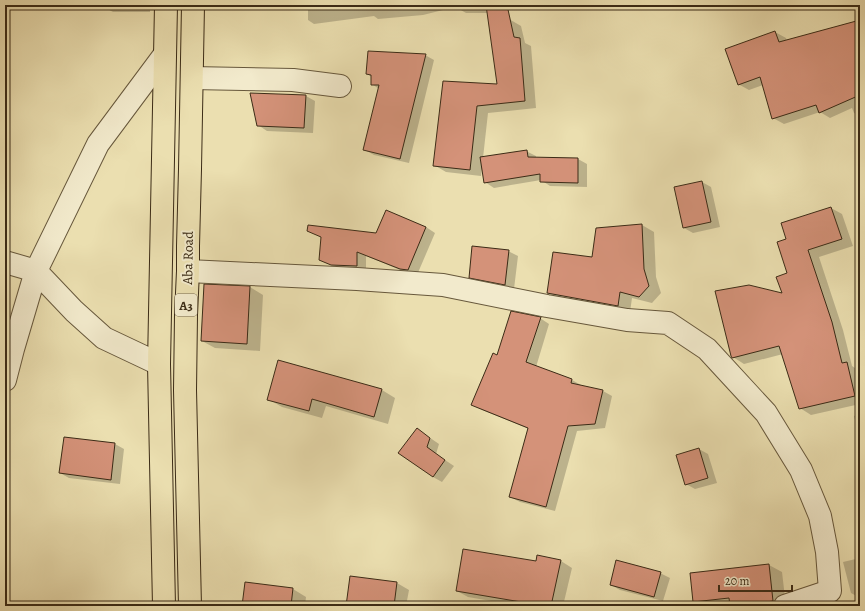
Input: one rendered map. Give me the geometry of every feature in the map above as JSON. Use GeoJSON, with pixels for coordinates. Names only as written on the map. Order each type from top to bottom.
{"type":"FeatureCollection","features":[{"type":"Feature","properties":{"kind":"main road","name":"Aba Road"},"geometry":{"type":"LineString","coordinates":[[164,606],[158,364],[166,5]]}},
{"type":"Feature","properties":{"kind":"main road","name":"Aba Road"},"geometry":{"type":"LineString","coordinates":[[190,606],[185,390],[193,5]]}},
{"type":"Feature","properties":{"kind":"street"},"geometry":{"type":"LineString","coordinates":[[5,380],[36,271],[98,144],[165,54]]}},
{"type":"Feature","properties":{"kind":"street"},"geometry":{"type":"LineString","coordinates":[[192,78],[293,80],[340,86]]}},
{"type":"Feature","properties":{"kind":"street"},"geometry":{"type":"LineString","coordinates":[[5,262],[36,271],[74,311],[104,338],[158,364]]}},
{"type":"Feature","properties":{"kind":"street"},"geometry":{"type":"LineString","coordinates":[[188,271],[350,278],[444,285],[554,308],[627,320],[668,323],[707,349],[766,413],[801,470],[820,516],[827,552],[830,591],[785,606]]}},
{"type":"Feature","properties":{"kind":"building"},"geometry":{"type":"Polygon","coordinates":[[[486,5],[507,5],[514,37],[520,38],[525,101],[477,106],[470,170],[433,166],[443,81],[497,84],[486,5]]]}},
{"type":"Feature","properties":{"kind":"building"},"geometry":{"type":"Polygon","coordinates":[[[860,20],[860,95],[819,113],[816,105],[772,119],[760,77],[738,85],[725,49],[775,31],[779,42],[860,20]]]}},
{"type":"Feature","properties":{"kind":"building"},"geometry":{"type":"Polygon","coordinates":[[[368,51],[426,54],[400,159],[363,150],[379,85],[371,85],[371,75],[366,74],[368,51]]]}},
{"type":"Feature","properties":{"kind":"building"},"geometry":{"type":"Polygon","coordinates":[[[250,93],[306,95],[304,128],[257,126],[250,93]]]}},
{"type":"Feature","properties":{"kind":"building"},"geometry":{"type":"Polygon","coordinates":[[[527,150],[528,157],[578,158],[578,183],[540,182],[540,174],[484,183],[480,157],[527,150]]]}},
{"type":"Feature","properties":{"kind":"building"},"geometry":{"type":"Polygon","coordinates":[[[702,181],[711,222],[683,228],[674,187],[702,181]]]}},
{"type":"Feature","properties":{"kind":"building"},"geometry":{"type":"Polygon","coordinates":[[[831,207],[842,239],[808,250],[832,322],[842,363],[847,362],[855,396],[799,409],[779,346],[732,358],[715,291],[749,285],[782,293],[776,277],[787,273],[777,242],[786,239],[781,223],[831,207]]]}},
{"type":"Feature","properties":{"kind":"building"},"geometry":{"type":"Polygon","coordinates":[[[386,210],[426,227],[408,270],[400,269],[357,252],[357,266],[331,265],[319,260],[321,237],[307,231],[308,225],[376,233],[386,210]]]}},
{"type":"Feature","properties":{"kind":"building"},"geometry":{"type":"Polygon","coordinates":[[[642,224],[644,269],[649,286],[639,297],[620,292],[618,306],[547,293],[553,252],[592,257],[596,228],[642,224]]]}},
{"type":"Feature","properties":{"kind":"building"},"geometry":{"type":"Polygon","coordinates":[[[472,246],[509,250],[505,285],[469,278],[472,246]]]}},
{"type":"Feature","properties":{"kind":"building"},"geometry":{"type":"Polygon","coordinates":[[[204,284],[250,286],[247,344],[201,341],[204,284]]]}},
{"type":"Feature","properties":{"kind":"building"},"geometry":{"type":"Polygon","coordinates":[[[511,311],[541,317],[526,362],[572,379],[571,383],[603,390],[595,424],[568,426],[546,507],[509,497],[528,428],[471,405],[493,353],[497,355],[511,311]]]}},
{"type":"Feature","properties":{"kind":"building"},"geometry":{"type":"Polygon","coordinates":[[[278,360],[382,389],[374,417],[312,399],[309,411],[267,400],[278,360]]]}},
{"type":"Feature","properties":{"kind":"building"},"geometry":{"type":"Polygon","coordinates":[[[417,428],[430,438],[427,447],[445,460],[433,477],[398,453],[417,428]]]}},
{"type":"Feature","properties":{"kind":"building"},"geometry":{"type":"Polygon","coordinates":[[[64,437],[115,443],[111,480],[59,473],[64,437]]]}},
{"type":"Feature","properties":{"kind":"building"},"geometry":{"type":"Polygon","coordinates":[[[699,448],[708,478],[685,485],[676,455],[699,448]]]}},
{"type":"Feature","properties":{"kind":"building"},"geometry":{"type":"Polygon","coordinates":[[[463,549],[536,561],[537,555],[561,560],[551,606],[526,606],[527,603],[456,591],[463,549]]]}},
{"type":"Feature","properties":{"kind":"building"},"geometry":{"type":"Polygon","coordinates":[[[616,560],[661,572],[654,597],[610,585],[616,560]]]}},
{"type":"Feature","properties":{"kind":"building"},"geometry":{"type":"Polygon","coordinates":[[[769,564],[773,601],[735,606],[730,606],[729,598],[693,602],[690,573],[769,564]]]}},
{"type":"Feature","properties":{"kind":"building"},"geometry":{"type":"Polygon","coordinates":[[[350,576],[397,582],[394,606],[346,606],[350,576]]]}},
{"type":"Feature","properties":{"kind":"building"},"geometry":{"type":"Polygon","coordinates":[[[245,582],[293,588],[291,606],[242,606],[245,582]]]}}]}
